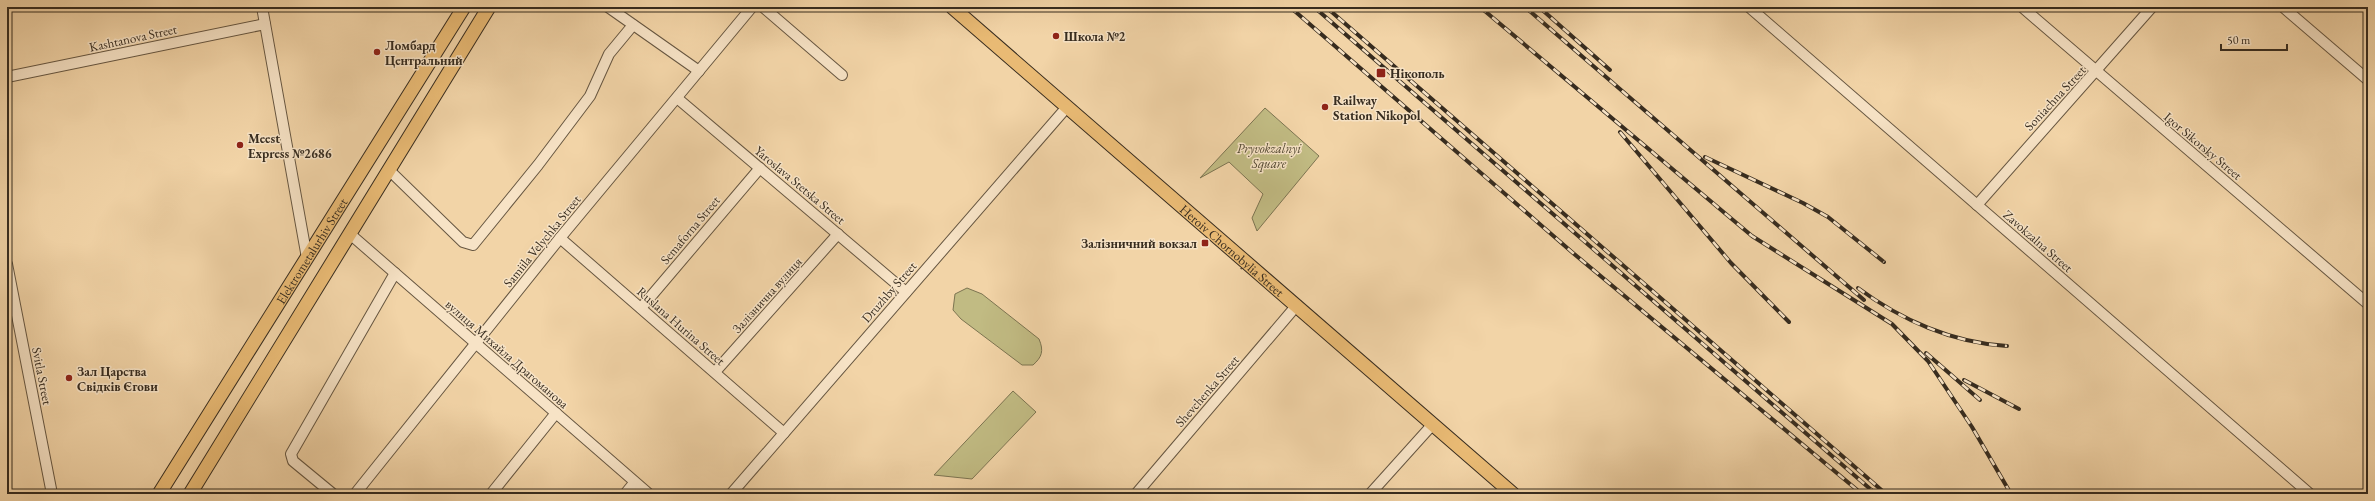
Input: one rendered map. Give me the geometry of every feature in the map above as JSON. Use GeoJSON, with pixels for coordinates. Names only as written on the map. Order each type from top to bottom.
{"type":"FeatureCollection","features":[{"type":"Feature","properties":{"kind":"main road","name":"Elektrometalurhiv Street"},"geometry":{"type":"LineString","coordinates":[[159,494],[464,7]]}},
{"type":"Feature","properties":{"kind":"main road","name":"Elektrometalurhiv Street"},"geometry":{"type":"LineString","coordinates":[[190,494],[489,7]]}},
{"type":"Feature","properties":{"kind":"main road","name":"Heroiv Chornobylia Street"},"geometry":{"type":"LineString","coordinates":[[952,7],[1513,494]]}},
{"type":"Feature","properties":{"kind":"street"},"geometry":{"type":"LineString","coordinates":[[262,7],[307,258]]}},
{"type":"Feature","properties":{"kind":"street"},"geometry":{"type":"LineString","coordinates":[[608,7],[699,71]]}},
{"type":"Feature","properties":{"kind":"street","name":"Samiila Velychka Street"},"geometry":{"type":"LineString","coordinates":[[355,494],[476,345],[560,238],[752,7]]}},
{"type":"Feature","properties":{"kind":"street"},"geometry":{"type":"LineString","coordinates":[[763,7],[842,75]]}},
{"type":"Feature","properties":{"kind":"street","name":"Zavokzalna Street"},"geometry":{"type":"LineString","coordinates":[[1749,7],[2310,494]]}},
{"type":"Feature","properties":{"kind":"street","name":"Igor Sikorsky Street"},"geometry":{"type":"LineString","coordinates":[[2022,7],[2368,304]]}},
{"type":"Feature","properties":{"kind":"street","name":"Soniachna Street"},"geometry":{"type":"LineString","coordinates":[[1977,205],[2152,7]]}},
{"type":"Feature","properties":{"kind":"street"},"geometry":{"type":"LineString","coordinates":[[2283,7],[2368,80]]}},
{"type":"Feature","properties":{"kind":"street","name":"Kashtanova Street"},"geometry":{"type":"LineString","coordinates":[[7,77],[265,24]]}},
{"type":"Feature","properties":{"kind":"street"},"geometry":{"type":"LineString","coordinates":[[389,170],[463,242],[473,245],[538,165],[590,96],[609,54],[633,25]]}},
{"type":"Feature","properties":{"kind":"street","name":"Yaroslava Stetska Street"},"geometry":{"type":"LineString","coordinates":[[677,98],[906,292]]}},
{"type":"Feature","properties":{"kind":"street","name":"Druzhby Street"},"geometry":{"type":"LineString","coordinates":[[731,494],[1067,107]]}},
{"type":"Feature","properties":{"kind":"street","name":"Semaforna Street"},"geometry":{"type":"LineString","coordinates":[[641,308],[760,168]]}},
{"type":"Feature","properties":{"kind":"street","name":"вулиця Михайла Драгоманова"},"geometry":{"type":"LineString","coordinates":[[350,234],[649,494]]}},
{"type":"Feature","properties":{"kind":"street","name":"Залізнична вулиця"},"geometry":{"type":"LineString","coordinates":[[715,372],[838,234]]}},
{"type":"Feature","properties":{"kind":"street","name":"Ruslana Hurina Street"},"geometry":{"type":"LineString","coordinates":[[560,238],[784,433]]}},
{"type":"Feature","properties":{"kind":"street","name":"Svitla Street"},"geometry":{"type":"LineString","coordinates":[[7,264],[52,494]]}},
{"type":"Feature","properties":{"kind":"street"},"geometry":{"type":"LineString","coordinates":[[333,494],[293,461],[291,454],[395,273]]}},
{"type":"Feature","properties":{"kind":"street","name":"Shevchenka Street"},"geometry":{"type":"LineString","coordinates":[[1136,494],[1297,306]]}},
{"type":"Feature","properties":{"kind":"street"},"geometry":{"type":"LineString","coordinates":[[492,494],[556,414]]}},
{"type":"Feature","properties":{"kind":"street"},"geometry":{"type":"LineString","coordinates":[[1370,494],[1433,424]]}},
{"type":"Feature","properties":{"kind":"street"},"geometry":{"type":"LineString","coordinates":[[625,494],[634,482]]}},
{"type":"Feature","properties":{"kind":"green space","name":"Pryvokzalnyi Square"},"geometry":{"type":"Polygon","coordinates":[[[1265,108],[1319,156],[1257,231],[1252,218],[1263,194],[1229,162],[1200,178],[1265,108]]]}},
{"type":"Feature","properties":{"kind":"green space"},"geometry":{"type":"Polygon","coordinates":[[[967,288],[982,294],[1039,339],[1042,350],[1040,356],[1033,365],[1022,365],[961,319],[953,310],[955,294],[967,288]]]}},
{"type":"Feature","properties":{"kind":"green space"},"geometry":{"type":"Polygon","coordinates":[[[1013,391],[1036,412],[972,479],[934,475],[1013,391]]]}},
{"type":"Feature","properties":{"kind":"railway"},"geometry":{"type":"LineString","coordinates":[[1290,7],[1573,253],[1862,494]]}},
{"type":"Feature","properties":{"kind":"railway"},"geometry":{"type":"LineString","coordinates":[[1314,7],[1876,494]]}},
{"type":"Feature","properties":{"kind":"railway"},"geometry":{"type":"LineString","coordinates":[[1326,7],[1886,494]]}},
{"type":"Feature","properties":{"kind":"railway"},"geometry":{"type":"LineString","coordinates":[[1480,7],[1752,236],[1892,324],[1928,361],[1972,427],[2011,494]]}},
{"type":"Feature","properties":{"kind":"railway"},"geometry":{"type":"LineString","coordinates":[[1525,7],[1864,300]]}},
{"type":"Feature","properties":{"kind":"railway"},"geometry":{"type":"LineString","coordinates":[[1539,7],[1610,70]]}},
{"type":"Feature","properties":{"kind":"railway"},"geometry":{"type":"LineString","coordinates":[[1620,132],[1731,263],[1789,322]]}},
{"type":"Feature","properties":{"kind":"railway"},"geometry":{"type":"LineString","coordinates":[[1705,157],[1803,203],[1828,217],[1884,262]]}},
{"type":"Feature","properties":{"kind":"railway"},"geometry":{"type":"LineString","coordinates":[[1858,288],[1892,310],[1928,328],[1967,340],[2007,346]]}},
{"type":"Feature","properties":{"kind":"railway"},"geometry":{"type":"LineString","coordinates":[[1926,353],[1980,400]]}},
{"type":"Feature","properties":{"kind":"railway"},"geometry":{"type":"LineString","coordinates":[[1964,380],[2019,409]]}},
{"type":"Feature","properties":{"kind":"place","name":"Школа №2"},"geometry":{"type":"Point","coordinates":[1056,36]}},
{"type":"Feature","properties":{"kind":"place","name":"Ломбард Центральний"},"geometry":{"type":"Point","coordinates":[377,52]}},
{"type":"Feature","properties":{"kind":"place","name":"Нікополь"},"geometry":{"type":"Point","coordinates":[1381,73]}},
{"type":"Feature","properties":{"kind":"place","name":"Railway Station Nikopol"},"geometry":{"type":"Point","coordinates":[1325,107]}},
{"type":"Feature","properties":{"kind":"place","name":"Meest Express №2686"},"geometry":{"type":"Point","coordinates":[240,145]}},
{"type":"Feature","properties":{"kind":"place","name":"Залізничний вокзал"},"geometry":{"type":"Point","coordinates":[1205,243]}},
{"type":"Feature","properties":{"kind":"place","name":"Зал Царства Свідків Єгови"},"geometry":{"type":"Point","coordinates":[69,378]}}]}
